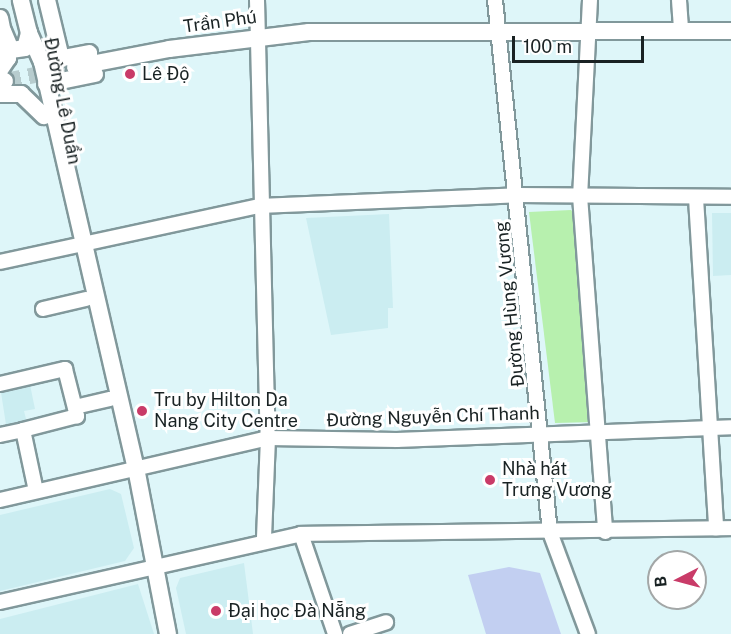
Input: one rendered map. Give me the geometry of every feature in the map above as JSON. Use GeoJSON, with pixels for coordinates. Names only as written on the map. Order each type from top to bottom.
{"type":"FeatureCollection","features":[{"type":"Feature","properties":{"kind":"main road"},"geometry":{"type":"LineString","coordinates":[[2,25],[14,52],[25,48],[29,33],[21,0]]}},
{"type":"Feature","properties":{"kind":"main road"},"geometry":{"type":"LineString","coordinates":[[2,25],[8,58],[1,82],[48,115],[69,68],[47,0]]}},
{"type":"Feature","properties":{"kind":"main road","name":"Trần Phú"},"geometry":{"type":"LineString","coordinates":[[69,68],[194,34],[238,39],[498,30],[731,31]]}},
{"type":"Feature","properties":{"kind":"main road","name":"Đường Lê Duẩn"},"geometry":{"type":"LineString","coordinates":[[29,33],[42,62],[48,115]]}},
{"type":"Feature","properties":{"kind":"main road","name":"Đường Lê Duẩn"},"geometry":{"type":"LineString","coordinates":[[29,33],[168,634]]}},
{"type":"Feature","properties":{"kind":"main road"},"geometry":{"type":"LineString","coordinates":[[42,62],[69,68]]}},
{"type":"Feature","properties":{"kind":"main road"},"geometry":{"type":"LineString","coordinates":[[46,84],[69,68]]}},
{"type":"Feature","properties":{"kind":"main road","name":"Đường Lê Duẩn"},"geometry":{"type":"LineString","coordinates":[[79,247],[86,299],[110,399],[131,469]]}},
{"type":"Feature","properties":{"kind":"street"},"geometry":{"type":"LineString","coordinates":[[257,0],[259,206],[268,438],[264,539]]}},
{"type":"Feature","properties":{"kind":"street","name":"Đường Hùng Vương"},"geometry":{"type":"LineString","coordinates":[[495,0],[518,195],[550,532],[588,634]]}},
{"type":"Feature","properties":{"kind":"street"},"geometry":{"type":"LineString","coordinates":[[590,0],[580,196],[605,532]]}},
{"type":"Feature","properties":{"kind":"street"},"geometry":{"type":"LineString","coordinates":[[679,0],[681,31]]}},
{"type":"Feature","properties":{"kind":"street"},"geometry":{"type":"LineString","coordinates":[[0,262],[79,247],[259,206],[518,195],[731,197]]}},
{"type":"Feature","properties":{"kind":"street"},"geometry":{"type":"LineString","coordinates":[[696,198],[716,528]]}},
{"type":"Feature","properties":{"kind":"street"},"geometry":{"type":"LineString","coordinates":[[42,309],[86,299]]}},
{"type":"Feature","properties":{"kind":"street"},"geometry":{"type":"LineString","coordinates":[[0,384],[65,369],[77,416],[0,435]]}},
{"type":"Feature","properties":{"kind":"street"},"geometry":{"type":"LineString","coordinates":[[75,407],[110,399]]}},
{"type":"Feature","properties":{"kind":"street","name":"Đường Nguyễn Chí Thanh"},"geometry":{"type":"LineString","coordinates":[[0,500],[268,438],[398,440],[541,432],[731,427]]}},
{"type":"Feature","properties":{"kind":"street"},"geometry":{"type":"LineString","coordinates":[[23,430],[36,491]]}},
{"type":"Feature","properties":{"kind":"street"},"geometry":{"type":"LineString","coordinates":[[0,602],[16,595],[85,578],[264,539],[301,534],[605,532],[731,528]]}},
{"type":"Feature","properties":{"kind":"street"},"geometry":{"type":"LineString","coordinates":[[301,534],[335,634]]}},
{"type":"Feature","properties":{"kind":"street"},"geometry":{"type":"LineString","coordinates":[[350,634],[386,622]]}},
{"type":"Feature","properties":{"kind":"shaded area"},"geometry":{"type":"Polygon","coordinates":[[[712,213],[731,213],[731,275],[713,276],[712,213]]]}},
{"type":"Feature","properties":{"kind":"shaded area"},"geometry":{"type":"Polygon","coordinates":[[[389,214],[393,308],[388,308],[388,328],[331,335],[306,218],[389,214]]]}},
{"type":"Feature","properties":{"kind":"shaded area"},"geometry":{"type":"Polygon","coordinates":[[[29,380],[35,409],[24,411],[28,427],[7,431],[0,386],[29,380]]]}},
{"type":"Feature","properties":{"kind":"shaded area"},"geometry":{"type":"Polygon","coordinates":[[[110,489],[121,494],[134,548],[125,561],[0,591],[0,515],[110,489]]]}},
{"type":"Feature","properties":{"kind":"shaded area","name":"Đại học Đà Nẵng"},"geometry":{"type":"Polygon","coordinates":[[[244,563],[253,634],[186,634],[176,588],[180,578],[244,563]]]}},
{"type":"Feature","properties":{"kind":"shaded area"},"geometry":{"type":"Polygon","coordinates":[[[509,567],[540,573],[561,634],[486,634],[468,575],[509,567]]]}},
{"type":"Feature","properties":{"kind":"shaded area"},"geometry":{"type":"Polygon","coordinates":[[[138,584],[154,634],[0,634],[0,619],[138,584]]]}},
{"type":"Feature","properties":{"kind":"green space"},"geometry":{"type":"Polygon","coordinates":[[[571,210],[575,215],[593,422],[555,423],[529,212],[571,210]]]}},
{"type":"Feature","properties":{"kind":"tunnel"},"geometry":{"type":"LineString","coordinates":[[5,81],[75,67]]}},
{"type":"Feature","properties":{"kind":"place","name":"Lê Độ"},"geometry":{"type":"Point","coordinates":[130,74]}},
{"type":"Feature","properties":{"kind":"place","name":"Tru by Hilton Da Nang City Centre"},"geometry":{"type":"Point","coordinates":[142,411]}},
{"type":"Feature","properties":{"kind":"place","name":"Nhà hát Trưng Vương"},"geometry":{"type":"Point","coordinates":[490,480]}},
{"type":"Feature","properties":{"kind":"place","name":"Đại học Đà Nẵng"},"geometry":{"type":"Point","coordinates":[216,611]}}]}
